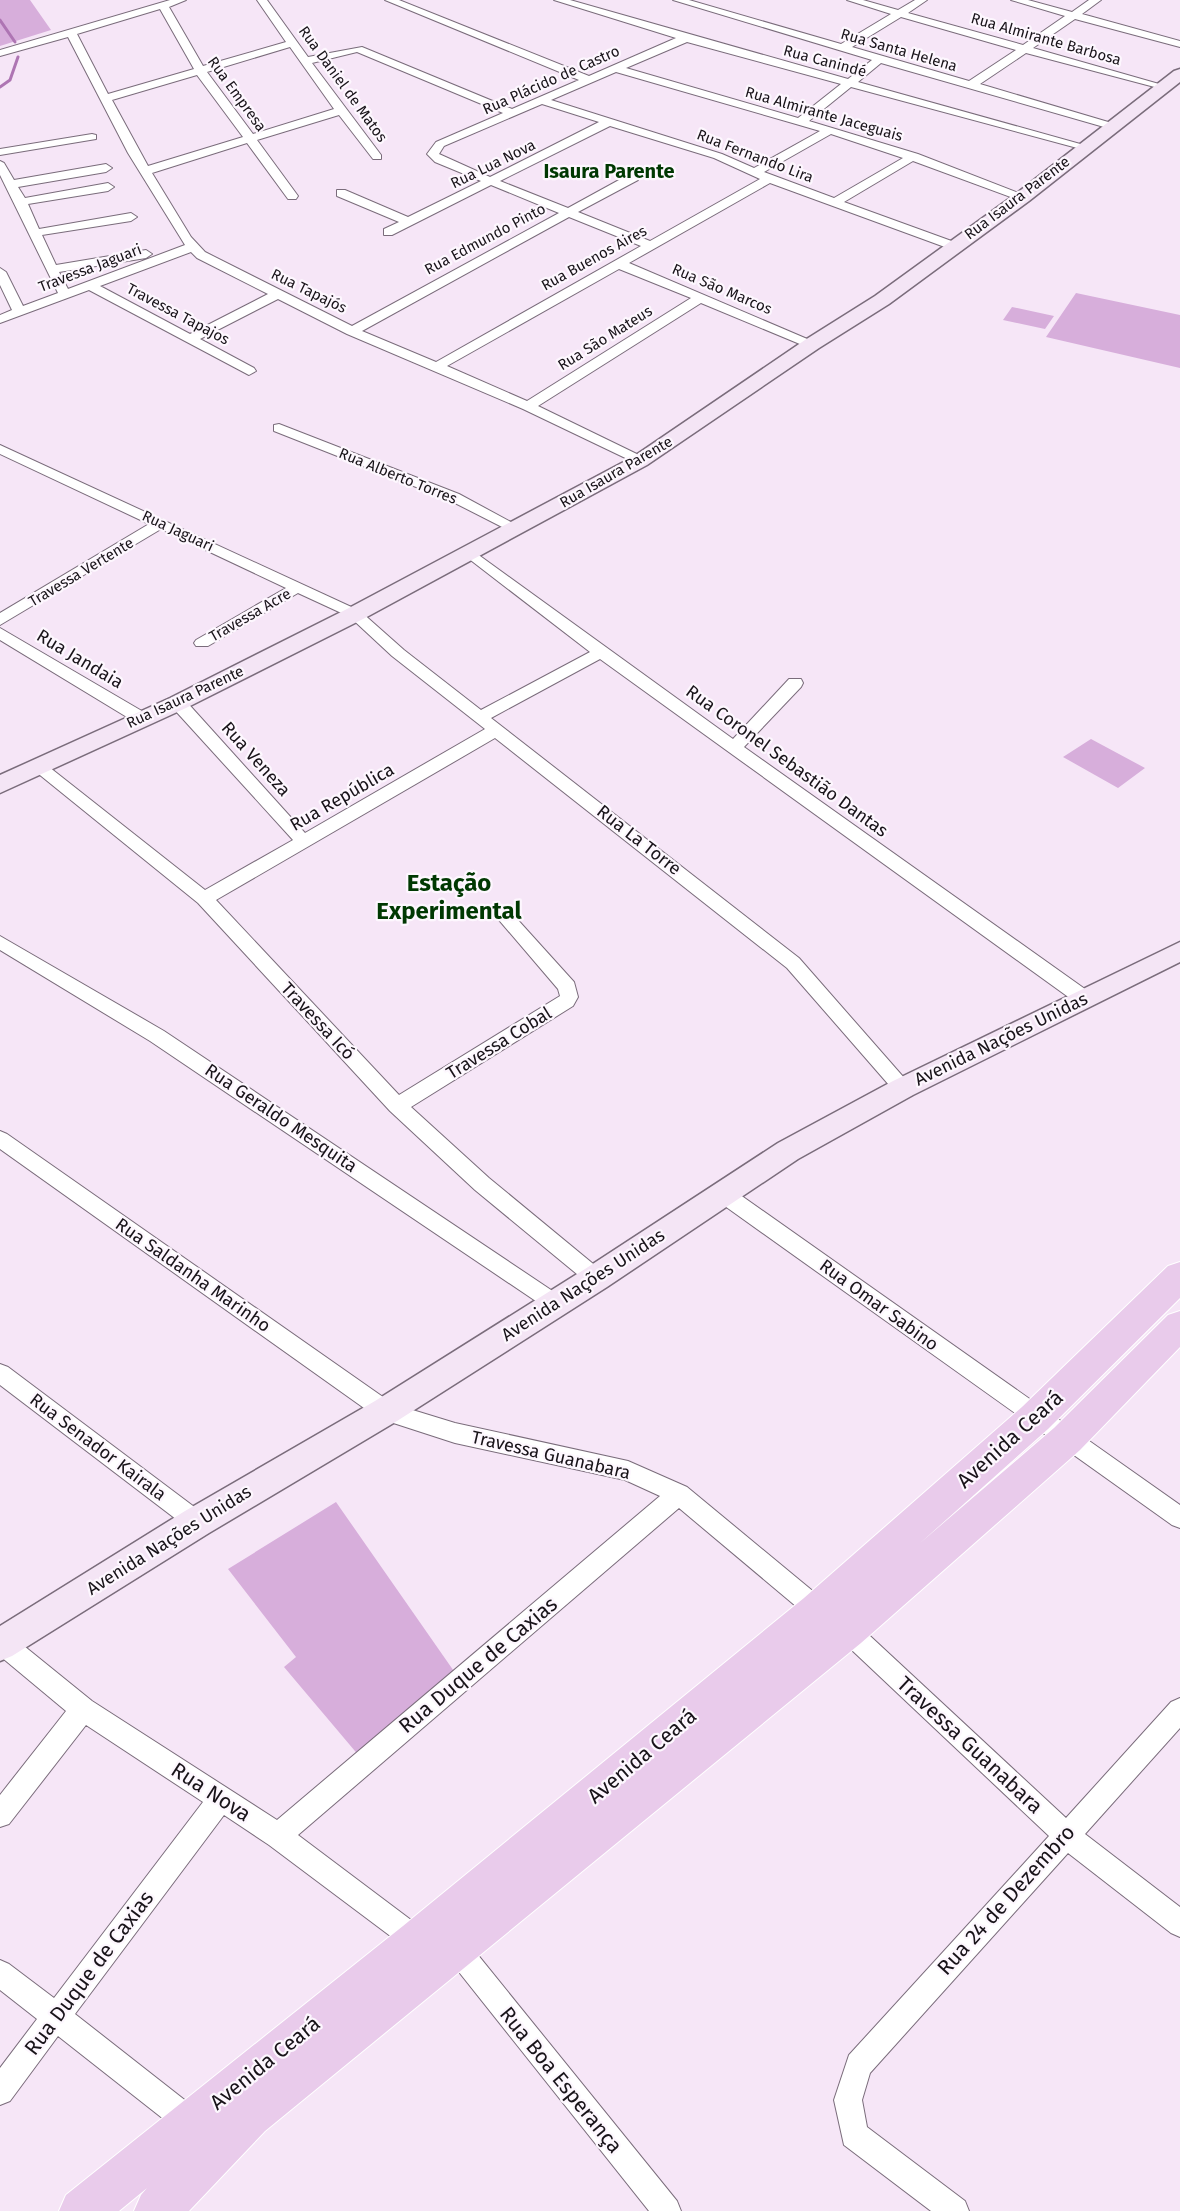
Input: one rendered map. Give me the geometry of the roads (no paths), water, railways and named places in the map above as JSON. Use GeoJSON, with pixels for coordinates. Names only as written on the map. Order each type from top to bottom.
{"type":"FeatureCollection","features":[{"type":"Feature","properties":{"kind":"main road","name":"Avenida Ceará"},"geometry":{"type":"LineString","coordinates":[[1051,1428],[1180,1276]]}},
{"type":"Feature","properties":{"kind":"main road","name":"Avenida Ceará"},"geometry":{"type":"LineString","coordinates":[[157,2211],[249,2115],[437,1945],[833,1620],[1051,1428],[1180,1324]]}},
{"type":"Feature","properties":{"kind":"main road","name":"Avenida Ceará"},"geometry":{"type":"LineString","coordinates":[[82,2211],[190,2122],[437,1945]]}},
{"type":"Feature","properties":{"kind":"street"},"geometry":{"type":"LineString","coordinates":[[0,53],[181,0]]}},
{"type":"Feature","properties":{"kind":"street","name":"Rua Daniel de Matos"},"geometry":{"type":"LineString","coordinates":[[262,0],[341,111],[378,157]]}},
{"type":"Feature","properties":{"kind":"street"},"geometry":{"type":"LineString","coordinates":[[390,0],[589,80]]}},
{"type":"Feature","properties":{"kind":"street","name":"Rua Canindé"},"geometry":{"type":"LineString","coordinates":[[559,0],[686,38],[1084,147]]}},
{"type":"Feature","properties":{"kind":"street","name":"Rua Santa Helena"},"geometry":{"type":"LineString","coordinates":[[678,0],[1112,126]]}},
{"type":"Feature","properties":{"kind":"street","name":"Rua Almirante Barbosa"},"geometry":{"type":"LineString","coordinates":[[852,0],[1162,88]]}},
{"type":"Feature","properties":{"kind":"street"},"geometry":{"type":"LineString","coordinates":[[841,49],[922,0]]}},
{"type":"Feature","properties":{"kind":"street"},"geometry":{"type":"LineString","coordinates":[[1016,0],[1180,44]]}},
{"type":"Feature","properties":{"kind":"street"},"geometry":{"type":"LineString","coordinates":[[970,86],[1096,0]]}},
{"type":"Feature","properties":{"kind":"street","name":"Rua Empresa"},"geometry":{"type":"LineString","coordinates":[[164,5],[201,72],[292,196]]}},
{"type":"Feature","properties":{"kind":"street","name":"Rua Tapajós"},"geometry":{"type":"LineString","coordinates":[[70,31],[145,171],[192,247],[213,261],[352,331],[528,406],[640,462]]}},
{"type":"Feature","properties":{"kind":"street","name":"Rua Plácido de Castro"},"geometry":{"type":"LineString","coordinates":[[494,181],[439,160],[433,154],[440,144],[686,38]]}},
{"type":"Feature","properties":{"kind":"street"},"geometry":{"type":"LineString","coordinates":[[105,98],[201,72],[294,43]]}},
{"type":"Feature","properties":{"kind":"street"},"geometry":{"type":"LineString","coordinates":[[305,61],[358,49],[513,113]]}},
{"type":"Feature","properties":{"kind":"street"},"geometry":{"type":"LineString","coordinates":[[800,122],[879,60]]}},
{"type":"Feature","properties":{"kind":"street","name":"Rua Almirante Jaceguais"},"geometry":{"type":"LineString","coordinates":[[614,68],[914,156],[1023,197]]}},
{"type":"Feature","properties":{"kind":"street","name":"Rua Isaura Parente"},"geometry":{"type":"LineString","coordinates":[[0,784],[178,703],[355,614],[640,462],[812,344],[882,300],[1023,197],[1180,74]]}},
{"type":"Feature","properties":{"kind":"street","name":"Rua Fernando Lira"},"geometry":{"type":"LineString","coordinates":[[543,101],[718,156],[769,179],[953,246]]}},
{"type":"Feature","properties":{"kind":"street"},"geometry":{"type":"LineString","coordinates":[[145,171],[341,111]]}},
{"type":"Feature","properties":{"kind":"street","name":"Rua Lua Nova"},"geometry":{"type":"LineString","coordinates":[[388,232],[609,122]]}},
{"type":"Feature","properties":{"kind":"street"},"geometry":{"type":"LineString","coordinates":[[754,173],[829,131]]}},
{"type":"Feature","properties":{"kind":"street"},"geometry":{"type":"LineString","coordinates":[[0,152],[92,137]]}},
{"type":"Feature","properties":{"kind":"street"},"geometry":{"type":"LineString","coordinates":[[834,203],[914,156]]}},
{"type":"Feature","properties":{"kind":"street"},"geometry":{"type":"LineString","coordinates":[[0,165],[12,184],[51,270],[66,295]]}},
{"type":"Feature","properties":{"kind":"street"},"geometry":{"type":"LineString","coordinates":[[12,184],[106,168]]}},
{"type":"Feature","properties":{"kind":"street","name":"Rua Edmundo Pinto"},"geometry":{"type":"LineString","coordinates":[[352,331],[634,177]]}},
{"type":"Feature","properties":{"kind":"street","name":"Rua Buenos Aires"},"geometry":{"type":"LineString","coordinates":[[436,366],[769,179]]}},
{"type":"Feature","properties":{"kind":"street"},"geometry":{"type":"LineString","coordinates":[[494,181],[651,246]]}},
{"type":"Feature","properties":{"kind":"street"},"geometry":{"type":"LineString","coordinates":[[21,202],[108,187]]}},
{"type":"Feature","properties":{"kind":"street"},"geometry":{"type":"LineString","coordinates":[[341,193],[409,222]]}},
{"type":"Feature","properties":{"kind":"street"},"geometry":{"type":"LineString","coordinates":[[34,233],[131,217]]}},
{"type":"Feature","properties":{"kind":"street","name":"Travessa Jaguari"},"geometry":{"type":"LineString","coordinates":[[0,319],[192,247]]}},
{"type":"Feature","properties":{"kind":"street"},"geometry":{"type":"LineString","coordinates":[[51,270],[147,254]]}},
{"type":"Feature","properties":{"kind":"street","name":"Rua São Marcos"},"geometry":{"type":"LineString","coordinates":[[619,264],[812,344]]}},
{"type":"Feature","properties":{"kind":"street"},"geometry":{"type":"LineString","coordinates":[[0,272],[20,312]]}},
{"type":"Feature","properties":{"kind":"street","name":"Travessa Tapajos"},"geometry":{"type":"LineString","coordinates":[[91,286],[192,338],[249,371]]}},
{"type":"Feature","properties":{"kind":"street"},"geometry":{"type":"LineString","coordinates":[[192,338],[277,294]]}},
{"type":"Feature","properties":{"kind":"street","name":"Rua São Mateus"},"geometry":{"type":"LineString","coordinates":[[528,406],[700,298]]}},
{"type":"Feature","properties":{"kind":"street","name":"Rua Alberto Torres"},"geometry":{"type":"LineString","coordinates":[[279,428],[454,497],[515,528]]}},
{"type":"Feature","properties":{"kind":"street","name":"Rua Jaguari"},"geometry":{"type":"LineString","coordinates":[[0,449],[355,614]]}},
{"type":"Feature","properties":{"kind":"street","name":"Travessa Vertente"},"geometry":{"type":"LineString","coordinates":[[0,620],[161,523]]}},
{"type":"Feature","properties":{"kind":"street","name":"Rua Coronel Sebastião Dantas"},"geometry":{"type":"LineString","coordinates":[[469,552],[733,747],[1085,999]]}},
{"type":"Feature","properties":{"kind":"street","name":"Travessa Acre"},"geometry":{"type":"LineString","coordinates":[[202,643],[298,587]]}},
{"type":"Feature","properties":{"kind":"street","name":"Rua La Torre"},"geometry":{"type":"LineString","coordinates":[[355,614],[398,653],[498,729],[793,963],[903,1088]]}},
{"type":"Feature","properties":{"kind":"street","name":"Rua Jandaia"},"geometry":{"type":"LineString","coordinates":[[0,633],[141,718]]}},
{"type":"Feature","properties":{"kind":"street"},"geometry":{"type":"LineString","coordinates":[[481,717],[603,651]]}},
{"type":"Feature","properties":{"kind":"street"},"geometry":{"type":"LineString","coordinates":[[733,747],[795,683]]}},
{"type":"Feature","properties":{"kind":"street","name":"Rua Veneza"},"geometry":{"type":"LineString","coordinates":[[178,703],[304,842]]}},
{"type":"Feature","properties":{"kind":"street","name":"Rua República"},"geometry":{"type":"LineString","coordinates":[[204,899],[498,729]]}},
{"type":"Feature","properties":{"kind":"street","name":"Travessa Icó"},"geometry":{"type":"LineString","coordinates":[[38,767],[204,899],[397,1106],[482,1184],[596,1278]]}},
{"type":"Feature","properties":{"kind":"street","name":"Travessa Cobal"},"geometry":{"type":"LineString","coordinates":[[397,1106],[569,997],[567,987],[502,913]]}},
{"type":"Feature","properties":{"kind":"street","name":"Rua Geraldo Mesquita"},"geometry":{"type":"LineString","coordinates":[[0,942],[157,1036],[556,1304]]}},
{"type":"Feature","properties":{"kind":"street","name":"Avenida Nações Unidas"},"geometry":{"type":"LineString","coordinates":[[1,1643],[197,1521],[386,1411],[556,1304],[788,1151],[903,1088],[1180,951]]}},
{"type":"Feature","properties":{"kind":"street","name":"Rua Saldanha Marinho"},"geometry":{"type":"LineString","coordinates":[[0,1139],[386,1411]]}},
{"type":"Feature","properties":{"kind":"street","name":"Rua Omar Sabino"},"geometry":{"type":"LineString","coordinates":[[722,1193],[1180,1518]]}},
{"type":"Feature","properties":{"kind":"street","name":"Rua Senador Kairala"},"geometry":{"type":"LineString","coordinates":[[0,1373],[197,1521]]}},
{"type":"Feature","properties":{"kind":"street","name":"Travessa Guanabara"},"geometry":{"type":"LineString","coordinates":[[386,1411],[455,1433],[628,1471],[679,1494],[833,1620],[1065,1834],[1180,1924]]}},
{"type":"Feature","properties":{"kind":"street","name":"Rua Duque de Caxias"},"geometry":{"type":"LineString","coordinates":[[278,1836],[679,1494]]}},
{"type":"Feature","properties":{"kind":"street","name":"Rua Nova"},"geometry":{"type":"LineString","coordinates":[[1,1643],[83,1709],[278,1836],[437,1945]]}},
{"type":"Feature","properties":{"kind":"street"},"geometry":{"type":"LineString","coordinates":[[0,1815],[83,1709]]}},
{"type":"Feature","properties":{"kind":"street","name":"Rua 24 de Dezembro"},"geometry":{"type":"LineString","coordinates":[[955,2211],[854,2135],[848,2100],[859,2065],[1065,1834],[1180,1710]]}},
{"type":"Feature","properties":{"kind":"street","name":"Rua Duque de Caxias"},"geometry":{"type":"LineString","coordinates":[[0,2091],[221,1798]]}},
{"type":"Feature","properties":{"kind":"street","name":"Rua Boa Esperança"},"geometry":{"type":"LineString","coordinates":[[437,1945],[667,2211]]}},
{"type":"Feature","properties":{"kind":"street"},"geometry":{"type":"LineString","coordinates":[[0,1973],[190,2122]]}},
{"type":"Feature","properties":{"kind":"waterway"},"geometry":{"type":"LineString","coordinates":[[0,20],[15,42]]}},
{"type":"Feature","properties":{"kind":"waterway"},"geometry":{"type":"LineString","coordinates":[[0,87],[10,80],[18,57]]}},
{"type":"Feature","properties":{"kind":"district","name":"Isaura Parente"},"geometry":{"type":"Point","coordinates":[609,171]}},
{"type":"Feature","properties":{"kind":"district","name":"Estação Experimental"},"geometry":{"type":"Point","coordinates":[449,897]}}]}
